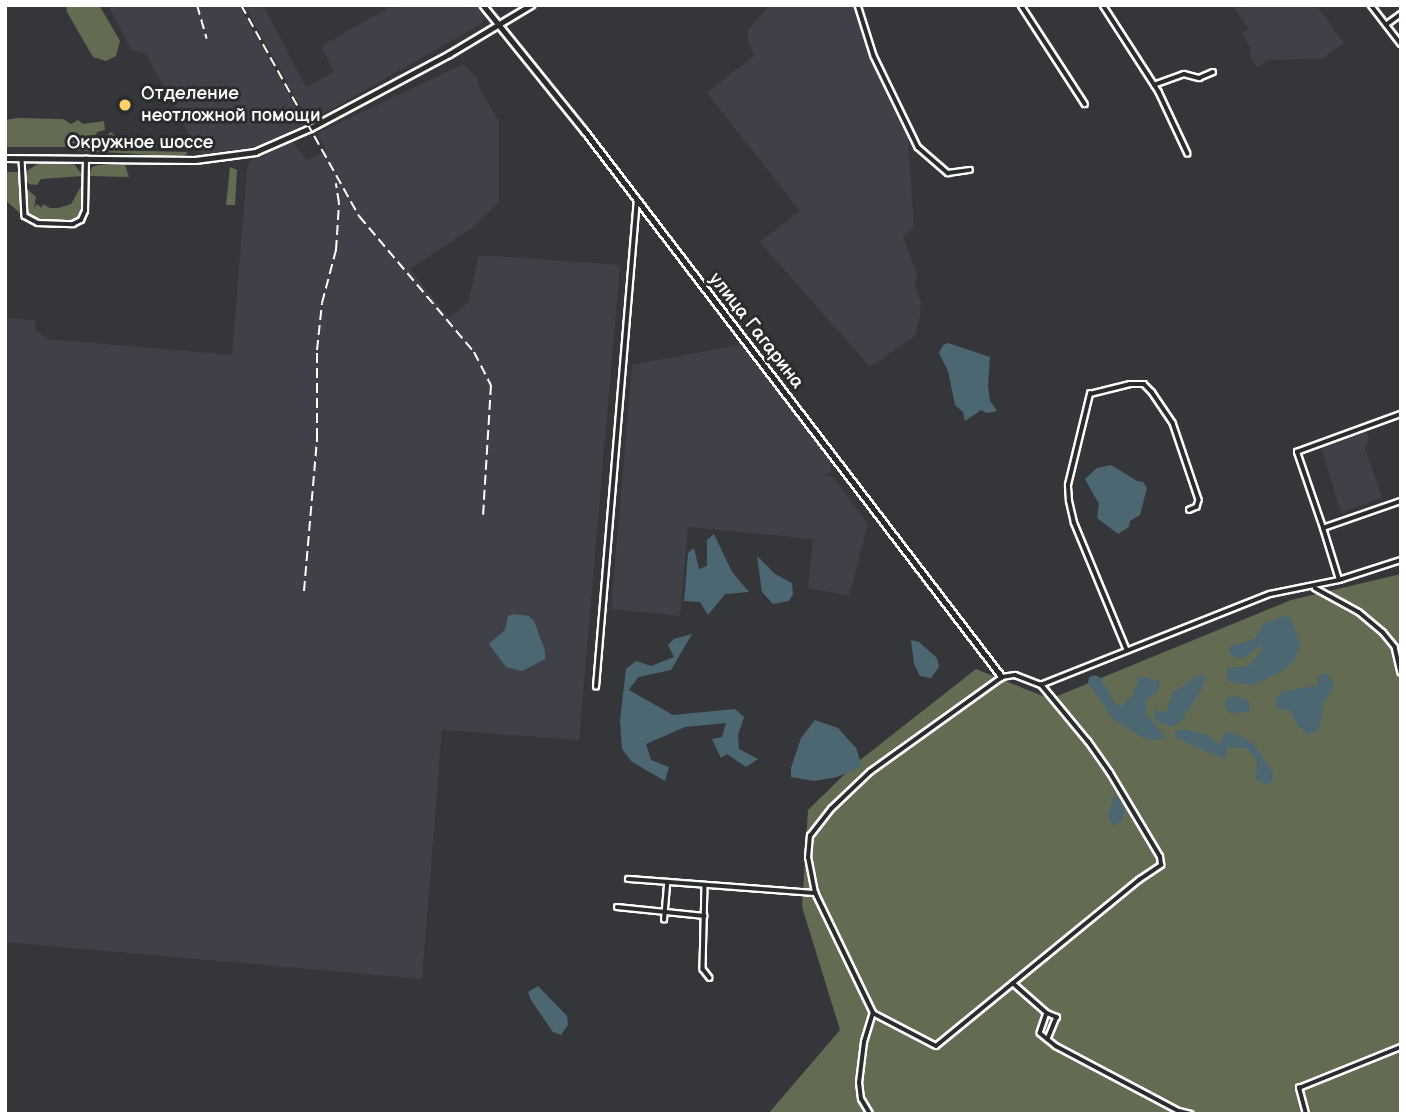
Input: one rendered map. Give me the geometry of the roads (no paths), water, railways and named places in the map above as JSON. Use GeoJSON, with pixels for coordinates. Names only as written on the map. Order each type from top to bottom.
{"type":"FeatureCollection","features":[{"type":"Feature","properties":{"kind":"main road","name":"Окружное шоссе"},"geometry":{"type":"LineString","coordinates":[[5,158],[207,160],[255,152],[310,128],[499,26],[531,5]]}},
{"type":"Feature","properties":{"kind":"street","name":"улица Гагарина"},"geometry":{"type":"LineString","coordinates":[[483,5],[637,200],[1002,677]]}},
{"type":"Feature","properties":{"kind":"street"},"geometry":{"type":"LineString","coordinates":[[858,5],[874,56],[918,148],[948,173],[970,170]]}},
{"type":"Feature","properties":{"kind":"street"},"geometry":{"type":"LineString","coordinates":[[1021,5],[1085,104]]}},
{"type":"Feature","properties":{"kind":"street"},"geometry":{"type":"LineString","coordinates":[[1103,5],[1154,85],[1188,154]]}},
{"type":"Feature","properties":{"kind":"street"},"geometry":{"type":"LineString","coordinates":[[1370,5],[1401,44]]}},
{"type":"Feature","properties":{"kind":"street"},"geometry":{"type":"LineString","coordinates":[[1386,24],[1401,14]]}},
{"type":"Feature","properties":{"kind":"street"},"geometry":{"type":"LineString","coordinates":[[1154,85],[1184,74],[1199,78],[1213,72]]}},
{"type":"Feature","properties":{"kind":"street"},"geometry":{"type":"LineString","coordinates":[[22,159],[25,216],[38,223],[73,224],[81,220],[84,214],[86,159]]}},
{"type":"Feature","properties":{"kind":"street"},"geometry":{"type":"LineString","coordinates":[[596,687],[637,200]]}},
{"type":"Feature","properties":{"kind":"street"},"geometry":{"type":"LineString","coordinates":[[1127,651],[1074,523],[1069,501],[1068,485],[1090,394],[1130,384],[1144,384],[1152,392],[1173,423],[1199,500],[1197,507],[1190,510]]}},
{"type":"Feature","properties":{"kind":"street"},"geometry":{"type":"LineString","coordinates":[[1339,580],[1297,452],[1301,448],[1401,414]]}},
{"type":"Feature","properties":{"kind":"street"},"geometry":{"type":"LineString","coordinates":[[1323,528],[1401,501]]}},
{"type":"Feature","properties":{"kind":"street"},"geometry":{"type":"LineString","coordinates":[[1041,685],[1270,594],[1293,588],[1313,587],[1401,560]]}},
{"type":"Feature","properties":{"kind":"street"},"geometry":{"type":"LineString","coordinates":[[1313,587],[1359,612],[1383,632],[1395,647],[1401,672]]}},
{"type":"Feature","properties":{"kind":"street"},"geometry":{"type":"LineString","coordinates":[[1015,675],[1041,685],[1103,763],[1142,825],[1161,866],[1139,880],[936,1046],[873,1013],[815,893],[808,843],[814,830],[831,809],[870,772],[1002,677],[1015,675]]}},
{"type":"Feature","properties":{"kind":"street"},"geometry":{"type":"LineString","coordinates":[[628,879],[815,893]]}},
{"type":"Feature","properties":{"kind":"street"},"geometry":{"type":"LineString","coordinates":[[664,920],[667,882]]}},
{"type":"Feature","properties":{"kind":"street"},"geometry":{"type":"LineString","coordinates":[[705,885],[703,969],[710,978]]}},
{"type":"Feature","properties":{"kind":"street"},"geometry":{"type":"LineString","coordinates":[[617,907],[705,916]]}},
{"type":"Feature","properties":{"kind":"street"},"geometry":{"type":"LineString","coordinates":[[1013,983],[1047,1013],[1057,1017],[1048,1039]]}},
{"type":"Feature","properties":{"kind":"street"},"geometry":{"type":"LineString","coordinates":[[870,1114],[861,1099],[859,1083],[864,1042],[873,1013]]}},
{"type":"Feature","properties":{"kind":"street"},"geometry":{"type":"LineString","coordinates":[[1047,1013],[1040,1032],[1048,1039],[1179,1111],[1191,1114]]}},
{"type":"Feature","properties":{"kind":"street"},"geometry":{"type":"LineString","coordinates":[[1306,1114],[1299,1088],[1401,1047]]}},
{"type":"Feature","properties":{"kind":"water"},"geometry":{"type":"Polygon","coordinates":[[[948,343],[990,357],[988,386],[990,401],[997,411],[987,413],[981,410],[965,421],[963,412],[955,405],[948,371],[939,353],[943,345],[948,343]]]}},
{"type":"Feature","properties":{"kind":"water"},"geometry":{"type":"Polygon","coordinates":[[[1111,465],[1143,482],[1147,488],[1140,515],[1118,534],[1097,518],[1099,504],[1085,479],[1097,468],[1111,465]]]}},
{"type":"Feature","properties":{"kind":"water"},"geometry":{"type":"Polygon","coordinates":[[[714,534],[732,572],[749,592],[725,594],[708,615],[700,602],[684,601],[688,553],[694,548],[699,569],[707,566],[707,540],[714,534]]]}},
{"type":"Feature","properties":{"kind":"water"},"geometry":{"type":"Polygon","coordinates":[[[757,556],[775,574],[792,583],[793,594],[789,601],[773,604],[762,592],[757,556]]]}},
{"type":"Feature","properties":{"kind":"water"},"geometry":{"type":"Polygon","coordinates":[[[508,616],[529,616],[534,621],[545,651],[545,659],[522,671],[506,667],[489,644],[505,630],[508,616]]]}},
{"type":"Feature","properties":{"kind":"water"},"geometry":{"type":"Polygon","coordinates":[[[1283,616],[1290,617],[1301,645],[1294,661],[1277,674],[1252,685],[1228,682],[1227,668],[1249,666],[1262,649],[1260,646],[1244,658],[1237,658],[1228,653],[1231,646],[1255,639],[1263,624],[1283,616]]]}},
{"type":"Feature","properties":{"kind":"water"},"geometry":{"type":"Polygon","coordinates":[[[692,634],[671,670],[638,677],[629,690],[673,715],[735,709],[744,717],[738,735],[739,749],[758,759],[746,767],[727,754],[721,758],[712,739],[722,737],[726,723],[685,727],[646,744],[651,760],[669,767],[665,781],[632,762],[622,749],[620,720],[626,669],[636,661],[651,666],[674,657],[668,645],[674,639],[692,634]]]}},
{"type":"Feature","properties":{"kind":"water"},"geometry":{"type":"Polygon","coordinates":[[[911,640],[919,642],[937,658],[939,667],[931,678],[920,676],[914,664],[911,640]]]}},
{"type":"Feature","properties":{"kind":"water"},"geometry":{"type":"Polygon","coordinates":[[[1328,674],[1334,686],[1324,702],[1319,729],[1309,735],[1298,726],[1290,711],[1276,708],[1275,701],[1281,692],[1317,685],[1318,675],[1328,674]]]}},
{"type":"Feature","properties":{"kind":"water"},"geometry":{"type":"Polygon","coordinates":[[[1095,675],[1101,678],[1115,703],[1121,706],[1132,696],[1139,676],[1160,681],[1158,691],[1147,700],[1146,713],[1165,737],[1159,740],[1145,739],[1114,720],[1088,683],[1089,677],[1095,675]]]}},
{"type":"Feature","properties":{"kind":"water"},"geometry":{"type":"Polygon","coordinates":[[[1204,675],[1206,678],[1199,694],[1180,723],[1171,727],[1154,720],[1154,710],[1166,712],[1173,692],[1197,676],[1204,675]]]}},
{"type":"Feature","properties":{"kind":"water"},"geometry":{"type":"Polygon","coordinates":[[[1236,696],[1249,701],[1250,711],[1230,714],[1225,706],[1226,699],[1236,696]]]}},
{"type":"Feature","properties":{"kind":"water"},"geometry":{"type":"Polygon","coordinates":[[[815,720],[838,728],[856,748],[862,766],[837,777],[814,781],[791,777],[791,768],[801,738],[815,720]]]}},
{"type":"Feature","properties":{"kind":"water"},"geometry":{"type":"Polygon","coordinates":[[[1185,729],[1208,735],[1218,744],[1228,730],[1253,743],[1273,772],[1272,782],[1266,784],[1256,780],[1257,760],[1246,748],[1228,748],[1224,759],[1176,738],[1175,731],[1185,729]]]}},
{"type":"Feature","properties":{"kind":"water"},"geometry":{"type":"Polygon","coordinates":[[[1113,796],[1117,796],[1125,811],[1123,820],[1114,826],[1108,818],[1113,796]]]}},
{"type":"Feature","properties":{"kind":"water"},"geometry":{"type":"Polygon","coordinates":[[[538,986],[567,1016],[568,1025],[561,1035],[553,1032],[531,1000],[528,992],[538,986]]]}},
{"type":"Feature","properties":{"kind":"railway"},"geometry":{"type":"LineString","coordinates":[[197,5],[207,39]]}},
{"type":"Feature","properties":{"kind":"railway"},"geometry":{"type":"LineString","coordinates":[[241,5],[359,216],[474,352],[491,385],[483,516]]}},
{"type":"Feature","properties":{"kind":"railway"},"geometry":{"type":"LineString","coordinates":[[304,591],[317,438],[317,350],[322,303],[336,250],[339,203],[336,183]]}},
{"type":"Feature","properties":{"kind":"place","name":"Отделение неотложной помощи"},"geometry":{"type":"Point","coordinates":[125,105]}}]}
